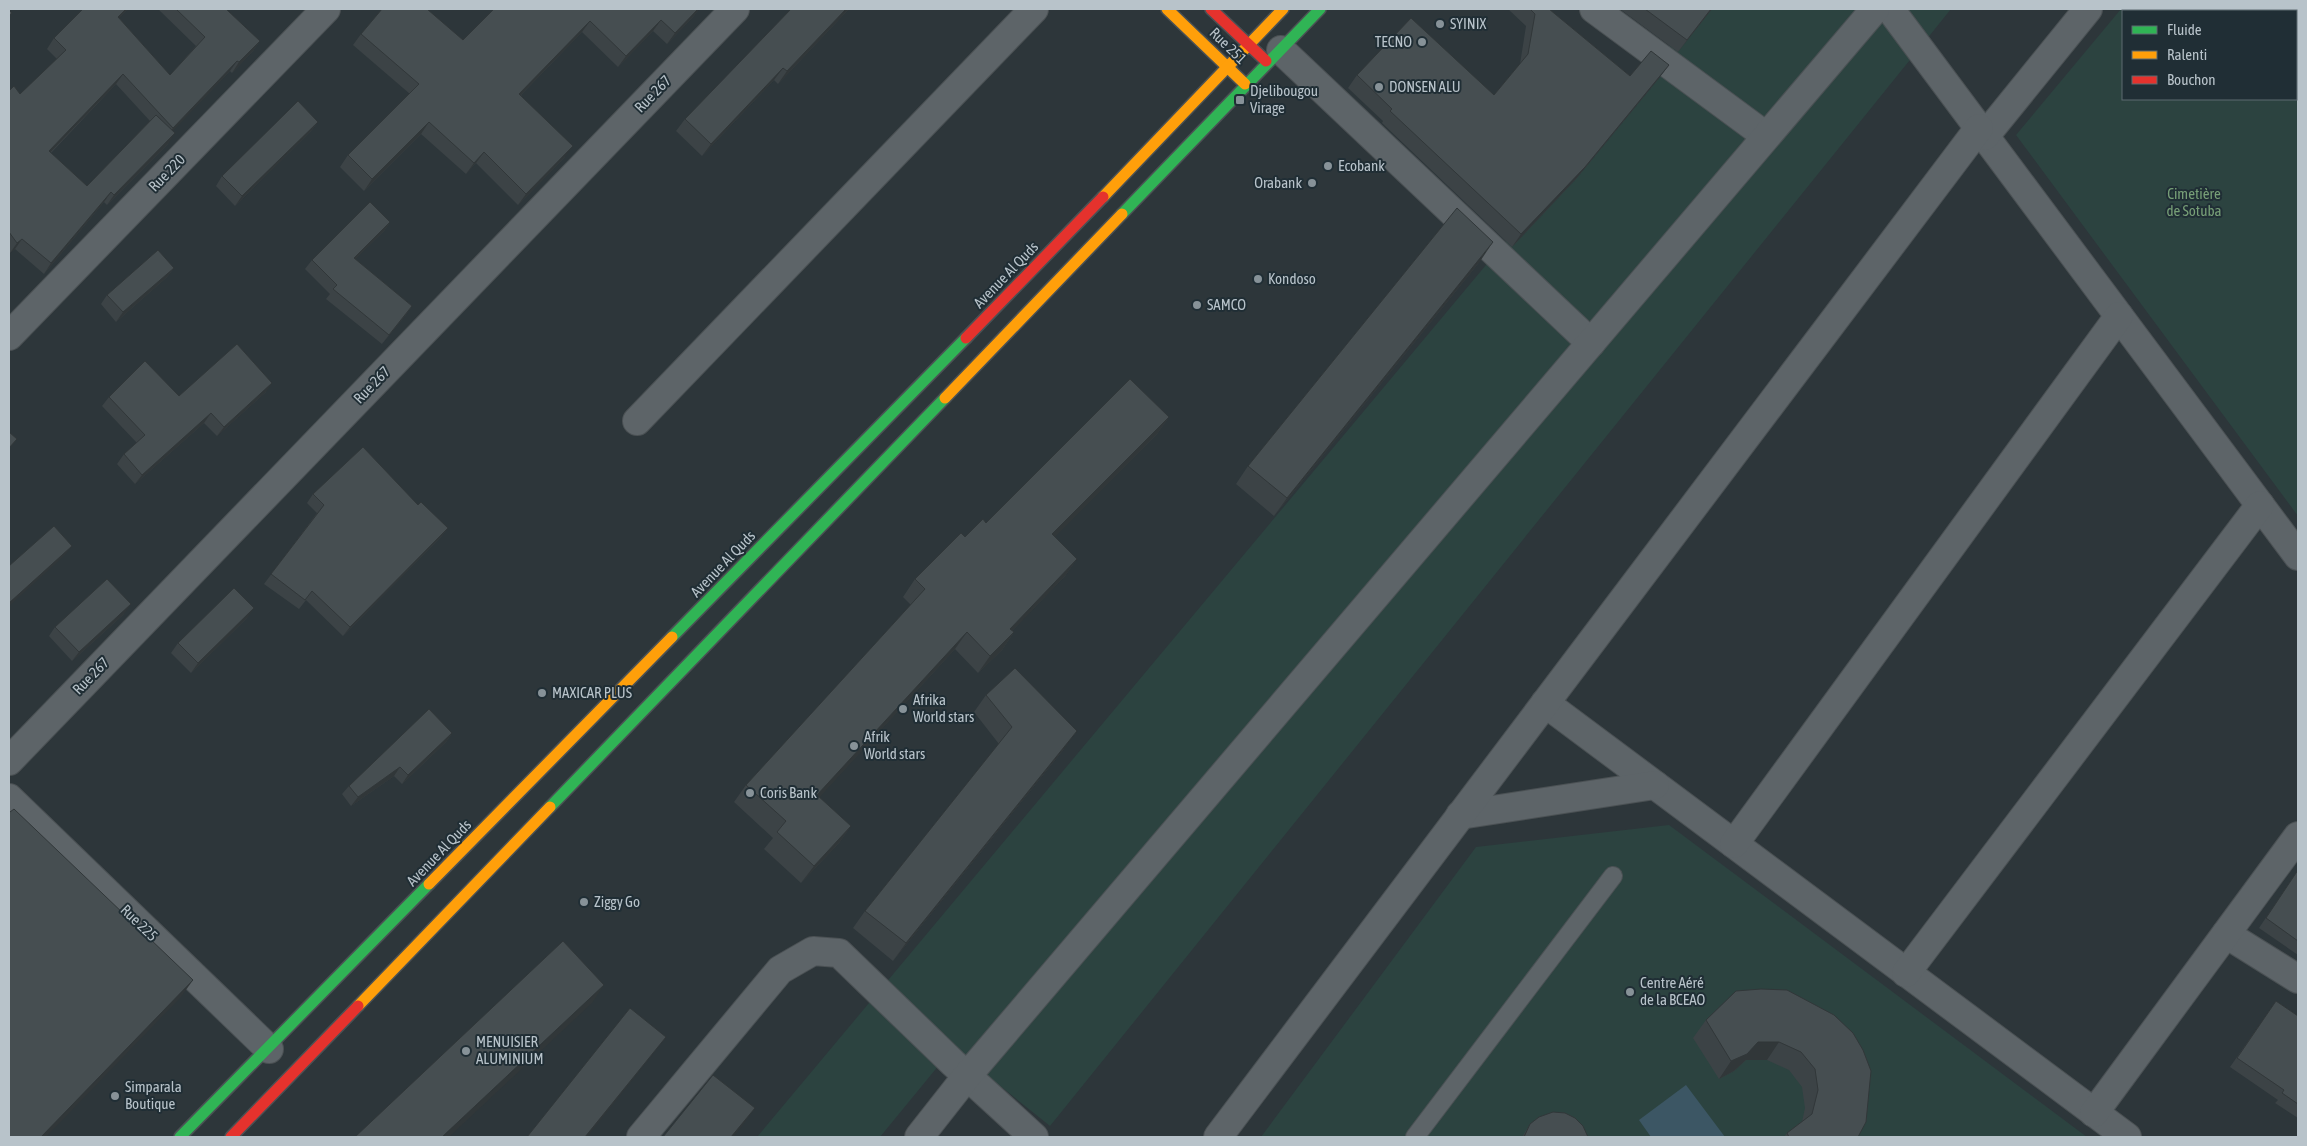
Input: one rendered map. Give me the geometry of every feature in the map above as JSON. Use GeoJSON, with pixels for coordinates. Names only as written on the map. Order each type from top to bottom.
{"type":"FeatureCollection","features":[{"type":"Feature","properties":{"kind":"main road","name":"Rue 251"},"geometry":{"type":"LineString","coordinates":[[1167,9],[1247,85]]}},
{"type":"Feature","properties":{"kind":"main road","name":"Rue 251"},"geometry":{"type":"LineString","coordinates":[[1211,9],[1249,45],[1275,57]]}},
{"type":"Feature","properties":{"kind":"main road","name":"Avenue Al Quds"},"geometry":{"type":"LineString","coordinates":[[180,1137],[269,1049],[1001,303],[1283,9]]}},
{"type":"Feature","properties":{"kind":"main road"},"geometry":{"type":"LineString","coordinates":[[231,1137],[1320,9]]}},
{"type":"Feature","properties":{"kind":"street","name":"Rue 220"},"geometry":{"type":"LineString","coordinates":[[9,336],[326,9]]}},
{"type":"Feature","properties":{"kind":"street","name":"Rue 267"},"geometry":{"type":"LineString","coordinates":[[9,761],[735,9]]}},
{"type":"Feature","properties":{"kind":"street"},"geometry":{"type":"LineString","coordinates":[[637,421],[1034,9]]}},
{"type":"Feature","properties":{"kind":"street"},"geometry":{"type":"LineString","coordinates":[[1594,9],[1766,136]]}},
{"type":"Feature","properties":{"kind":"street"},"geometry":{"type":"LineString","coordinates":[[919,1137],[967,1076],[1874,9]]}},
{"type":"Feature","properties":{"kind":"street"},"geometry":{"type":"LineString","coordinates":[[1890,9],[2298,556]]}},
{"type":"Feature","properties":{"kind":"street"},"geometry":{"type":"LineString","coordinates":[[1218,1137],[1545,703],[1982,132],[2088,9]]}},
{"type":"Feature","properties":{"kind":"street"},"geometry":{"type":"LineString","coordinates":[[1275,57],[1591,343]]}},
{"type":"Feature","properties":{"kind":"street"},"geometry":{"type":"LineString","coordinates":[[1734,844],[2119,316]]}},
{"type":"Feature","properties":{"kind":"street"},"geometry":{"type":"LineString","coordinates":[[1906,973],[2260,505]]}},
{"type":"Feature","properties":{"kind":"street"},"geometry":{"type":"LineString","coordinates":[[1545,703],[2127,1137]]}},
{"type":"Feature","properties":{"kind":"street"},"geometry":{"type":"LineString","coordinates":[[1460,815],[1656,785]]}},
{"type":"Feature","properties":{"kind":"street","name":"Rue 225"},"geometry":{"type":"LineString","coordinates":[[9,798],[269,1049]]}},
{"type":"Feature","properties":{"kind":"street"},"geometry":{"type":"LineString","coordinates":[[2094,1113],[2298,836]]}},
{"type":"Feature","properties":{"kind":"street"},"geometry":{"type":"LineString","coordinates":[[2226,934],[2298,979]]}},
{"type":"Feature","properties":{"kind":"street"},"geometry":{"type":"LineString","coordinates":[[641,1137],[780,970],[813,951],[840,953],[967,1076],[1034,1137]]}},
{"type":"Feature","properties":{"kind":"lane"},"geometry":{"type":"LineString","coordinates":[[1415,1137],[1613,876]]}},
{"type":"Feature","properties":{"kind":"green space"},"geometry":{"type":"Polygon","coordinates":[[[1700,9],[1951,9],[1050,1126],[953,1048],[880,1137],[757,1137],[1700,9]]]}},
{"type":"Feature","properties":{"kind":"green space","name":"Cimetière de Sotuba"},"geometry":{"type":"Polygon","coordinates":[[[2121,9],[2298,9],[2298,516],[2016,135],[2121,9]]]}},
{"type":"Feature","properties":{"kind":"green space","name":"Centre Aéré de la BCEAO"},"geometry":{"type":"Polygon","coordinates":[[[1669,825],[2087,1137],[1261,1137],[1476,847],[1669,825]]]}},
{"type":"Feature","properties":{"kind":"water"},"geometry":{"type":"Polygon","coordinates":[[[1686,1085],[1725,1137],[1651,1137],[1639,1120],[1686,1085]]]}},
{"type":"Feature","properties":{"kind":"building"},"geometry":{"type":"Polygon","coordinates":[[[83,9],[126,9],[118,17],[170,75],[205,37],[176,9],[226,9],[260,41],[239,62],[237,61],[173,128],[123,74],[49,151],[87,186],[156,115],[175,133],[114,195],[111,192],[51,263],[22,239],[17,243],[9,232],[9,91],[14,86],[20,94],[66,50],[54,38],[83,9]]]}},
{"type":"Feature","properties":{"kind":"building"},"geometry":{"type":"Polygon","coordinates":[[[382,9],[427,9],[463,40],[494,9],[698,9],[675,33],[661,20],[626,56],[590,21],[519,94],[573,146],[526,194],[484,152],[474,163],[429,122],[372,179],[348,155],[419,84],[361,34],[382,9]]]}},
{"type":"Feature","properties":{"kind":"building"},"geometry":{"type":"Polygon","coordinates":[[[791,9],[846,9],[787,71],[783,68],[711,144],[685,119],[791,9]]]}},
{"type":"Feature","properties":{"kind":"building"},"geometry":{"type":"Polygon","coordinates":[[[1530,9],[1549,9],[1630,76],[1651,51],[1669,65],[1585,167],[1521,234],[1390,111],[1392,109],[1357,75],[1411,18],[1494,95],[1528,54],[1535,14],[1530,9]]]}},
{"type":"Feature","properties":{"kind":"building"},"geometry":{"type":"Polygon","coordinates":[[[1645,9],[1711,9],[1687,40],[1645,9]]]}},
{"type":"Feature","properties":{"kind":"building"},"geometry":{"type":"Polygon","coordinates":[[[298,101],[318,122],[242,196],[222,176],[298,101]]]}},
{"type":"Feature","properties":{"kind":"building"},"geometry":{"type":"Polygon","coordinates":[[[370,202],[390,222],[354,258],[412,306],[389,335],[333,289],[337,285],[312,260],[370,202]]]}},
{"type":"Feature","properties":{"kind":"building"},"geometry":{"type":"Polygon","coordinates":[[[1457,208],[1493,242],[1287,498],[1248,466],[1457,208]]]}},
{"type":"Feature","properties":{"kind":"building"},"geometry":{"type":"Polygon","coordinates":[[[158,250],[174,268],[123,312],[107,295],[158,250]]]}},
{"type":"Feature","properties":{"kind":"building"},"geometry":{"type":"Polygon","coordinates":[[[237,344],[272,383],[224,427],[211,413],[142,475],[124,454],[145,435],[109,397],[145,361],[179,396],[237,344]]]}},
{"type":"Feature","properties":{"kind":"building"},"geometry":{"type":"Polygon","coordinates":[[[1130,379],[1169,417],[1052,534],[1077,559],[1010,629],[1014,632],[990,656],[967,632],[817,795],[851,826],[814,866],[777,832],[786,821],[746,785],[925,589],[915,579],[961,533],[965,537],[983,519],[986,523],[1130,379]]]}},
{"type":"Feature","properties":{"kind":"building"},"geometry":{"type":"Polygon","coordinates":[[[9,432],[17,439],[9,448],[9,432]]]}},
{"type":"Feature","properties":{"kind":"building"},"geometry":{"type":"Polygon","coordinates":[[[363,447],[418,505],[421,502],[448,528],[350,627],[312,591],[305,600],[271,574],[324,505],[313,494],[363,447]]]}},
{"type":"Feature","properties":{"kind":"building"},"geometry":{"type":"Polygon","coordinates":[[[54,526],[72,546],[9,603],[9,566],[54,526]]]}},
{"type":"Feature","properties":{"kind":"building"},"geometry":{"type":"Polygon","coordinates":[[[107,579],[131,604],[79,652],[55,627],[107,579]]]}},
{"type":"Feature","properties":{"kind":"building"},"geometry":{"type":"Polygon","coordinates":[[[234,588],[254,608],[198,663],[178,643],[234,588]]]}},
{"type":"Feature","properties":{"kind":"building"},"geometry":{"type":"Polygon","coordinates":[[[1015,668],[1077,731],[906,943],[865,911],[1012,727],[986,695],[1015,668]]]}},
{"type":"Feature","properties":{"kind":"building"},"geometry":{"type":"Polygon","coordinates":[[[429,709],[452,733],[408,775],[400,767],[358,797],[349,786],[429,709]]]}},
{"type":"Feature","properties":{"kind":"building"},"geometry":{"type":"Polygon","coordinates":[[[14,809],[193,980],[41,1137],[9,1137],[9,810],[10,812],[14,809]]]}},
{"type":"Feature","properties":{"kind":"building"},"geometry":{"type":"Polygon","coordinates":[[[2298,870],[2298,941],[2266,918],[2298,870]]]}},
{"type":"Feature","properties":{"kind":"building"},"geometry":{"type":"Polygon","coordinates":[[[563,941],[604,985],[442,1137],[355,1137],[563,941]]]}},
{"type":"Feature","properties":{"kind":"building"},"geometry":{"type":"Polygon","coordinates":[[[1761,989],[1787,990],[1834,1015],[1853,1033],[1863,1050],[1871,1071],[1866,1122],[1858,1137],[1789,1137],[1787,1133],[1812,1114],[1818,1090],[1815,1069],[1801,1052],[1779,1042],[1758,1042],[1747,1054],[1731,1061],[1706,1020],[1736,991],[1761,989]]]}},
{"type":"Feature","properties":{"kind":"building"},"geometry":{"type":"Polygon","coordinates":[[[2276,1001],[2298,1016],[2298,1104],[2282,1093],[2284,1090],[2237,1058],[2276,1001]]]}},
{"type":"Feature","properties":{"kind":"building"},"geometry":{"type":"Polygon","coordinates":[[[630,1008],[666,1037],[585,1137],[527,1137],[630,1008]]]}},
{"type":"Feature","properties":{"kind":"building"},"geometry":{"type":"Polygon","coordinates":[[[713,1075],[755,1108],[731,1137],[663,1137],[713,1075]]]}},
{"type":"Feature","properties":{"kind":"building"},"geometry":{"type":"Polygon","coordinates":[[[1553,1112],[1565,1113],[1575,1118],[1583,1126],[1588,1137],[1524,1137],[1530,1124],[1539,1117],[1553,1112]]]}},
{"type":"Feature","properties":{"kind":"traffic: fast"},"geometry":{"type":"LineString","coordinates":[[1122,214],[1320,9]]}},
{"type":"Feature","properties":{"kind":"traffic: fast"},"geometry":{"type":"LineString","coordinates":[[672,637],[966,338]]}},
{"type":"Feature","properties":{"kind":"traffic: fast"},"geometry":{"type":"LineString","coordinates":[[550,807],[945,398]]}},
{"type":"Feature","properties":{"kind":"traffic: fast"},"geometry":{"type":"LineString","coordinates":[[180,1137],[429,884]]}},
{"type":"Feature","properties":{"kind":"traffic: slow"},"geometry":{"type":"LineString","coordinates":[[1167,9],[1245,84]]}},
{"type":"Feature","properties":{"kind":"traffic: slow"},"geometry":{"type":"LineString","coordinates":[[1103,197],[1283,9]]}},
{"type":"Feature","properties":{"kind":"traffic: slow"},"geometry":{"type":"LineString","coordinates":[[945,398],[1122,214]]}},
{"type":"Feature","properties":{"kind":"traffic: slow"},"geometry":{"type":"LineString","coordinates":[[429,884],[672,637]]}},
{"type":"Feature","properties":{"kind":"traffic: slow"},"geometry":{"type":"LineString","coordinates":[[358,1006],[550,807]]}},
{"type":"Feature","properties":{"kind":"traffic: jam"},"geometry":{"type":"LineString","coordinates":[[1211,9],[1266,61]]}},
{"type":"Feature","properties":{"kind":"traffic: jam"},"geometry":{"type":"LineString","coordinates":[[966,338],[1103,197]]}},
{"type":"Feature","properties":{"kind":"traffic: jam"},"geometry":{"type":"LineString","coordinates":[[231,1137],[358,1006]]}},
{"type":"Feature","properties":{"kind":"place","name":"SYINIX"},"geometry":{"type":"Point","coordinates":[1440,24]}},
{"type":"Feature","properties":{"kind":"place","name":"TECNO"},"geometry":{"type":"Point","coordinates":[1422,42]}},
{"type":"Feature","properties":{"kind":"place","name":"DONSEN ALU"},"geometry":{"type":"Point","coordinates":[1379,87]}},
{"type":"Feature","properties":{"kind":"place","name":"Djelibougou Virage"},"geometry":{"type":"Point","coordinates":[1240,100]}},
{"type":"Feature","properties":{"kind":"place","name":"Ecobank"},"geometry":{"type":"Point","coordinates":[1328,166]}},
{"type":"Feature","properties":{"kind":"place","name":"Orabank"},"geometry":{"type":"Point","coordinates":[1312,183]}},
{"type":"Feature","properties":{"kind":"place","name":"Kondoso"},"geometry":{"type":"Point","coordinates":[1258,279]}},
{"type":"Feature","properties":{"kind":"place","name":"SAMCO"},"geometry":{"type":"Point","coordinates":[1197,305]}},
{"type":"Feature","properties":{"kind":"place","name":"MAXICAR PLUS"},"geometry":{"type":"Point","coordinates":[542,693]}},
{"type":"Feature","properties":{"kind":"place","name":"Afrika World stars"},"geometry":{"type":"Point","coordinates":[903,709]}},
{"type":"Feature","properties":{"kind":"place","name":"Afrik World stars"},"geometry":{"type":"Point","coordinates":[854,746]}},
{"type":"Feature","properties":{"kind":"place","name":"Coris Bank"},"geometry":{"type":"Point","coordinates":[750,793]}},
{"type":"Feature","properties":{"kind":"place","name":"Ziggy Go"},"geometry":{"type":"Point","coordinates":[584,902]}},
{"type":"Feature","properties":{"kind":"place","name":"Centre Aéré de la BCEAO"},"geometry":{"type":"Point","coordinates":[1630,992]}},
{"type":"Feature","properties":{"kind":"place","name":"MENUISIER ALUMINIUM"},"geometry":{"type":"Point","coordinates":[466,1051]}},
{"type":"Feature","properties":{"kind":"place","name":"Simparala Boutique"},"geometry":{"type":"Point","coordinates":[115,1096]}}]}
